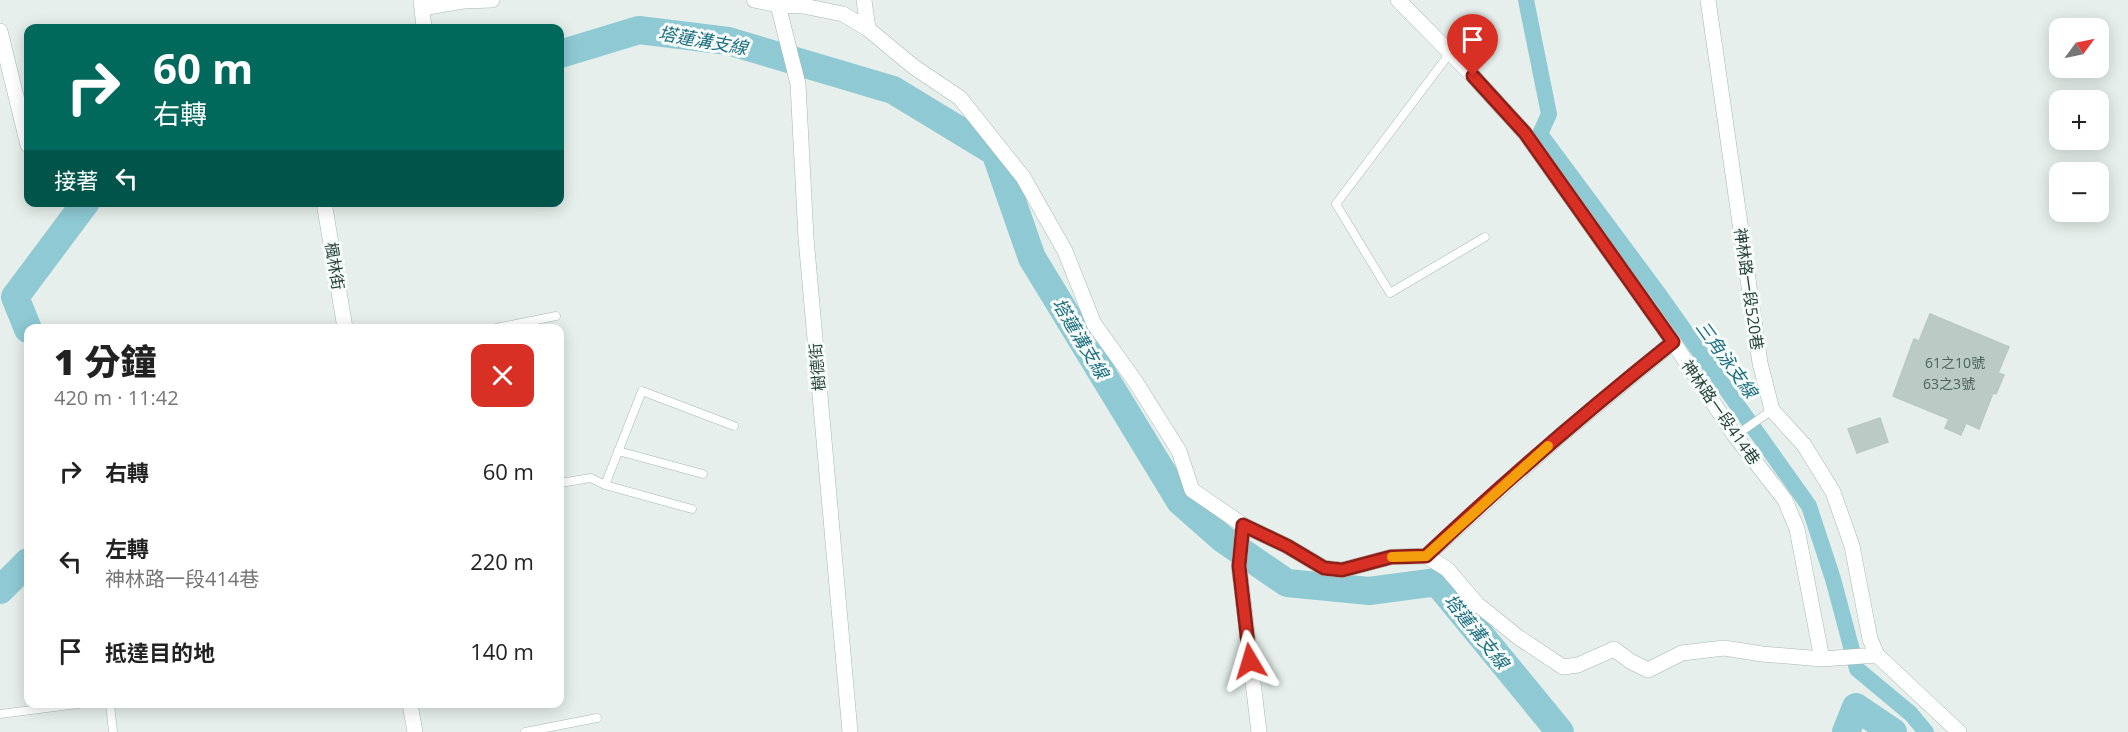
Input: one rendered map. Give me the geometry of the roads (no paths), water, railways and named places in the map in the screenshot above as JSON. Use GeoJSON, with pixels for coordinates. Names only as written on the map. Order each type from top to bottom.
{"type":"FeatureCollection","features":[{"type":"Feature","properties":{"kind":"street"},"geometry":{"type":"LineString","coordinates":[[423,24],[422,4],[492,0]]}},
{"type":"Feature","properties":{"kind":"street"},"geometry":{"type":"LineString","coordinates":[[754,0],[843,14],[868,29],[914,67],[960,98],[1023,177],[1065,251],[1095,324],[1135,381],[1179,451],[1192,490],[1243,525],[1287,546],[1324,568],[1342,570],[1391,557],[1426,556],[1447,569],[1477,604],[1518,637],[1563,667],[1578,665],[1602,652],[1614,649],[1630,661],[1648,670],[1682,653],[1724,648],[1822,659],[1877,655]]}},
{"type":"Feature","properties":{"kind":"street"},"geometry":{"type":"LineString","coordinates":[[864,0],[868,29]]}},
{"type":"Feature","properties":{"kind":"street","name":"神林路一段414巷"},"geometry":{"type":"LineString","coordinates":[[1398,0],[1525,133],[1673,342],[1735,436],[1785,500],[1797,530],[1822,659]]}},
{"type":"Feature","properties":{"kind":"street","name":"神林路一段520巷"},"geometry":{"type":"LineString","coordinates":[[1708,0],[1760,363],[1772,410],[1804,445],[1833,492],[1852,546],[1870,639],[1877,655],[1959,732]]}},
{"type":"Feature","properties":{"kind":"street","name":"樹德街"},"geometry":{"type":"LineString","coordinates":[[778,4],[798,84],[806,238],[850,732]]}},
{"type":"Feature","properties":{"kind":"street"},"geometry":{"type":"LineString","coordinates":[[0,31],[24,129]]}},
{"type":"Feature","properties":{"kind":"street","name":"楓林街"},"geometry":{"type":"LineString","coordinates":[[325,207],[344,324]]}},
{"type":"Feature","properties":{"kind":"street"},"geometry":{"type":"LineString","coordinates":[[1426,556],[1470,514],[1561,435],[1673,342]]}},
{"type":"Feature","properties":{"kind":"street"},"geometry":{"type":"LineString","coordinates":[[1243,525],[1239,566],[1259,732]]}},
{"type":"Feature","properties":{"kind":"street"},"geometry":{"type":"LineString","coordinates":[[411,708],[415,732]]}},
{"type":"Feature","properties":{"kind":"lane"},"geometry":{"type":"LineString","coordinates":[[1450,52],[1336,204],[1390,293],[1485,237]]}},
{"type":"Feature","properties":{"kind":"lane"},"geometry":{"type":"LineString","coordinates":[[516,324],[556,316]]}},
{"type":"Feature","properties":{"kind":"lane"},"geometry":{"type":"LineString","coordinates":[[605,485],[642,391],[734,426]]}},
{"type":"Feature","properties":{"kind":"lane"},"geometry":{"type":"LineString","coordinates":[[1735,436],[1772,410]]}},
{"type":"Feature","properties":{"kind":"lane"},"geometry":{"type":"LineString","coordinates":[[618,451],[703,474]]}},
{"type":"Feature","properties":{"kind":"lane"},"geometry":{"type":"LineString","coordinates":[[564,482],[591,478],[605,485],[692,509]]}},
{"type":"Feature","properties":{"kind":"lane"},"geometry":{"type":"LineString","coordinates":[[0,714],[47,708]]}},
{"type":"Feature","properties":{"kind":"lane"},"geometry":{"type":"LineString","coordinates":[[110,708],[113,732]]}},
{"type":"Feature","properties":{"kind":"lane"},"geometry":{"type":"LineString","coordinates":[[525,732],[597,718]]}},
{"type":"Feature","properties":{"kind":"waterway","name":"三角泳支線"},"geometry":{"type":"LineString","coordinates":[[1526,0],[1549,114],[1540,134],[1658,293],[1809,506],[1833,579],[1857,669],[1911,714],[1926,732]]}},
{"type":"Feature","properties":{"kind":"waterway","name":"塔蓮溝支線"},"geometry":{"type":"LineString","coordinates":[[564,53],[639,30],[728,41],[893,90],[995,152],[1032,258],[1180,501],[1223,539],[1287,583],[1369,591],[1437,582],[1560,732]]}},
{"type":"Feature","properties":{"kind":"waterway","name":"塔蓮溝支線"},"geometry":{"type":"LineString","coordinates":[[26,324],[15,297],[82,207]]}},
{"type":"Feature","properties":{"kind":"waterway","name":"塔蓮溝支線"},"geometry":{"type":"LineString","coordinates":[[0,590],[24,566]]}},
{"type":"Feature","properties":{"kind":"waterway","name":"塔蓮溝支線"},"geometry":{"type":"LineString","coordinates":[[1846,732],[1856,707],[1893,732]]}}]}
